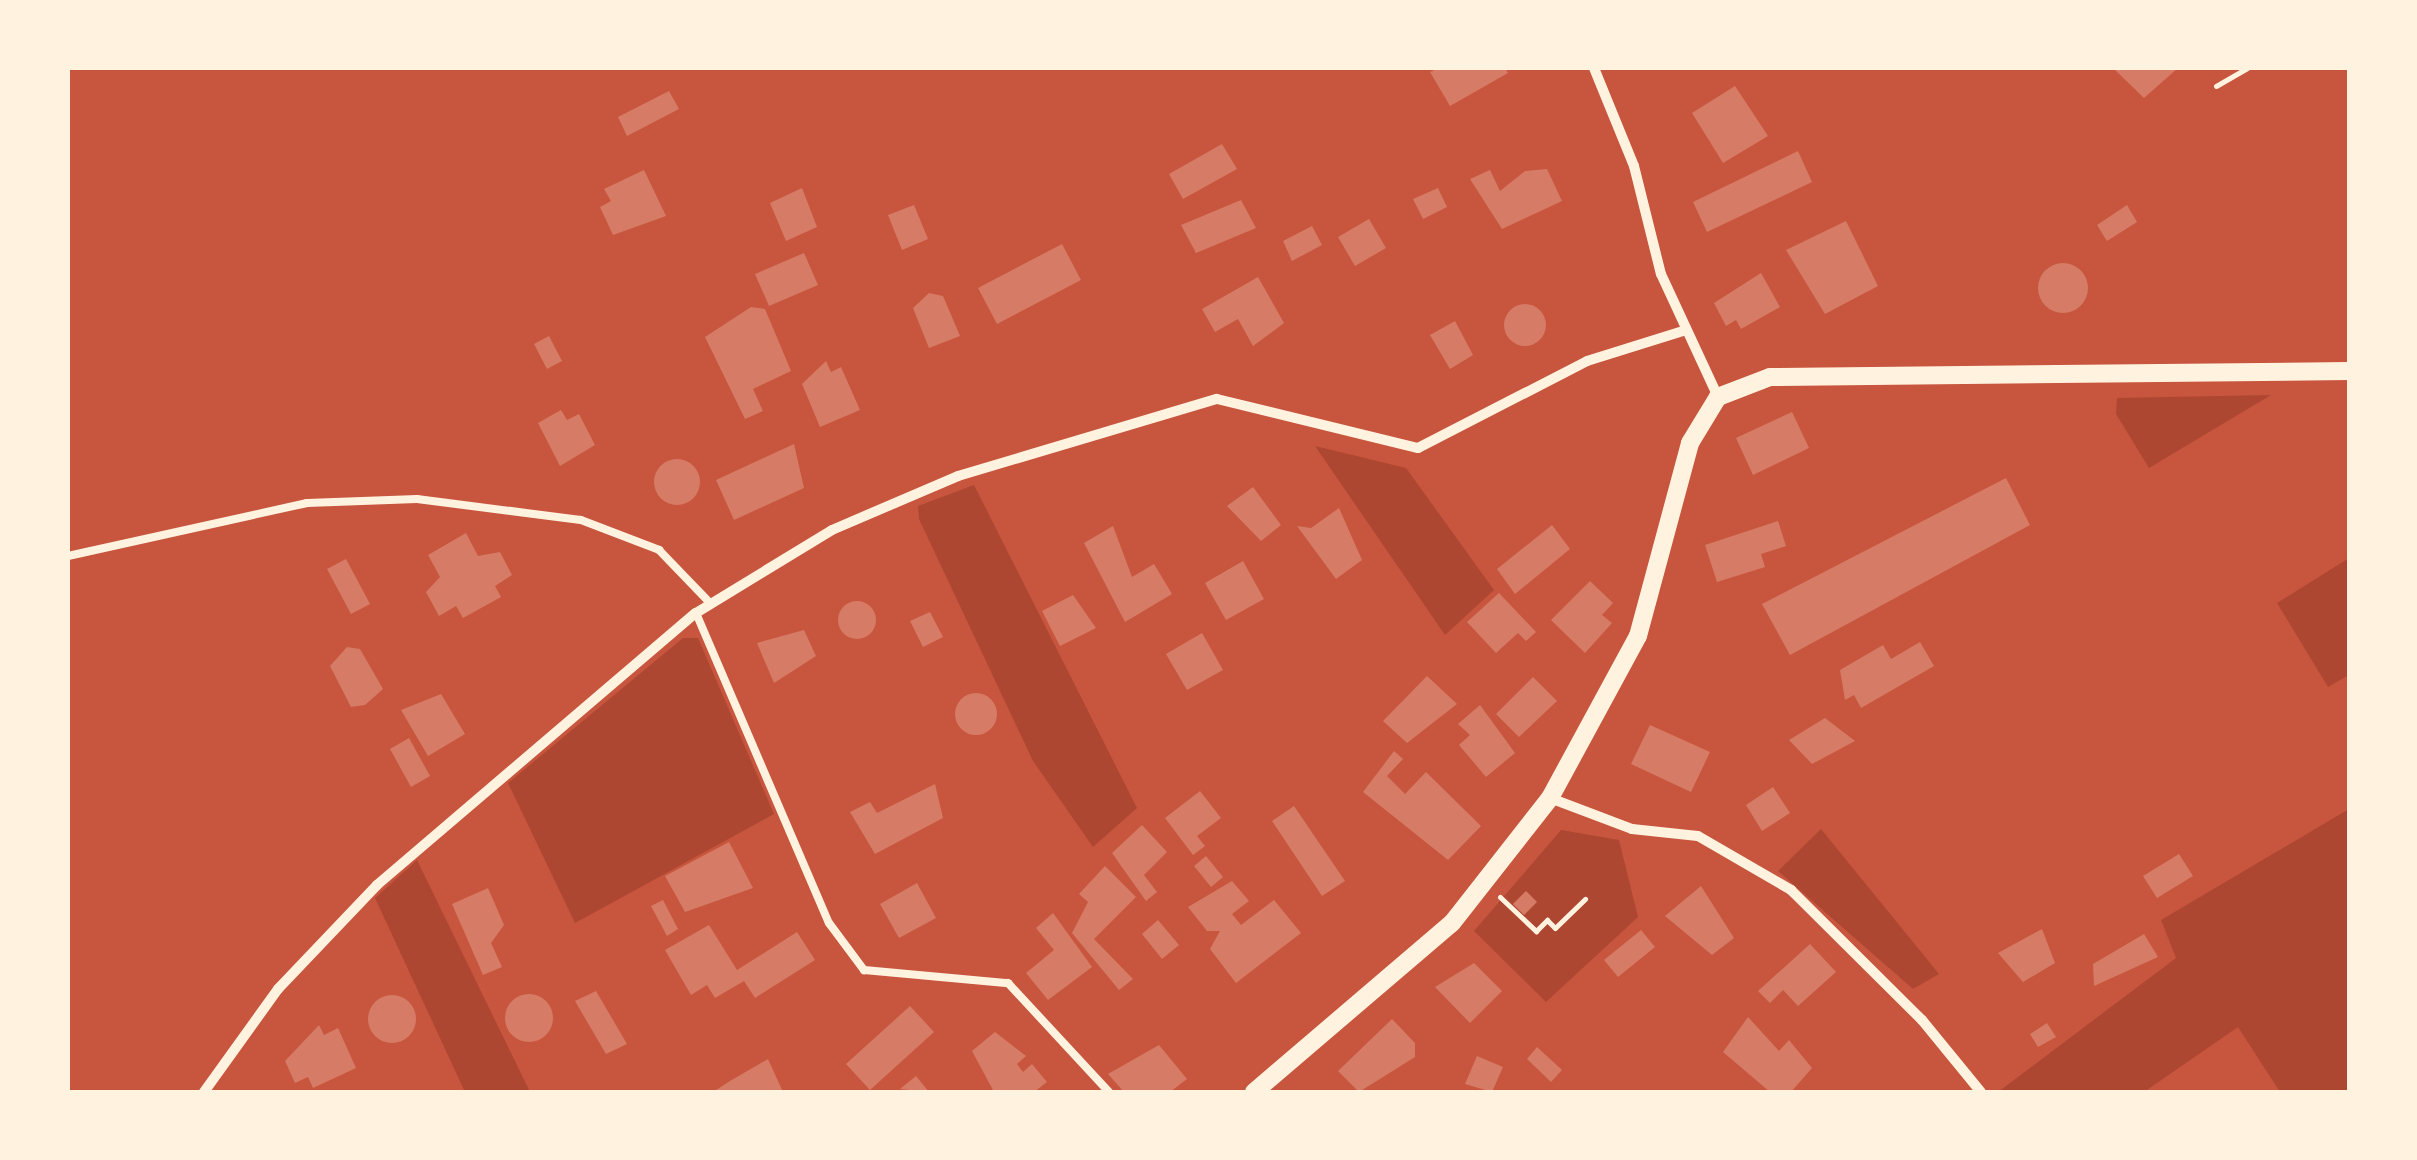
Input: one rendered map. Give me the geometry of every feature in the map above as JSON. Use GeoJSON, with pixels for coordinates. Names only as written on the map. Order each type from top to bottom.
{"type":"FeatureCollection","features":[{"type":"Feature","properties":{"kind":"street"},"geometry":{"type":"LineString","coordinates":[[1594,68],[1686,330],[1718,397]]}},
{"type":"Feature","properties":{"kind":"street"},"geometry":{"type":"LineString","coordinates":[[204,1092],[278,989],[376,884],[696,613],[770,562],[958,476],[1165,410],[1217,399],[1418,448],[1587,361],[1686,330]]}},
{"type":"Feature","properties":{"kind":"street"},"geometry":{"type":"LineString","coordinates":[[1254,1092],[1452,923],[1550,798],[1638,636],[1690,443],[1718,397],[1770,377],[2350,371]]}},
{"type":"Feature","properties":{"kind":"street"},"geometry":{"type":"LineString","coordinates":[[1550,798],[1632,829],[1698,836],[1790,890],[1922,1020],[1981,1092]]}},
{"type":"Feature","properties":{"kind":"lane"},"geometry":{"type":"LineString","coordinates":[[68,556],[307,503],[417,499],[580,520],[659,550],[710,603]]}},
{"type":"Feature","properties":{"kind":"lane"},"geometry":{"type":"LineString","coordinates":[[696,613],[829,923],[864,970],[1008,983],[1109,1092]]}},
{"type":"Feature","properties":{"kind":"path"},"geometry":{"type":"LineString","coordinates":[[2216,86],[2247,68]]}},
{"type":"Feature","properties":{"kind":"path"},"geometry":{"type":"LineString","coordinates":[[1498,895],[1536,931],[1546,920],[1556,928],[1584,899]]}},
{"type":"Feature","properties":{"kind":"shaded area"},"geometry":{"type":"Polygon","coordinates":[[[2271,395],[2149,468],[2116,414],[2117,398],[2271,395]]]}},
{"type":"Feature","properties":{"kind":"shaded area"},"geometry":{"type":"Polygon","coordinates":[[[1315,446],[1406,468],[1494,590],[1445,635],[1315,446]]]}},
{"type":"Feature","properties":{"kind":"shaded area"},"geometry":{"type":"Polygon","coordinates":[[[974,485],[1137,808],[1093,847],[1033,761],[919,519],[918,506],[974,485]]]}},
{"type":"Feature","properties":{"kind":"shaded area"},"geometry":{"type":"Polygon","coordinates":[[[2349,558],[2349,675],[2328,687],[2277,603],[2349,558]]]}},
{"type":"Feature","properties":{"kind":"shaded area"},"geometry":{"type":"Polygon","coordinates":[[[683,638],[698,638],[774,814],[575,923],[508,783],[683,638]]]}},
{"type":"Feature","properties":{"kind":"shaded area"},"geometry":{"type":"Polygon","coordinates":[[[2349,809],[2349,1092],[2280,1092],[2238,1027],[2144,1092],[1998,1092],[2176,958],[2161,920],[2349,809]]]}},
{"type":"Feature","properties":{"kind":"shaded area"},"geometry":{"type":"Polygon","coordinates":[[[1821,829],[1939,974],[1913,989],[1778,871],[1821,829]]]}},
{"type":"Feature","properties":{"kind":"shaded area"},"geometry":{"type":"Polygon","coordinates":[[[1561,830],[1619,840],[1638,917],[1546,1002],[1474,931],[1561,830]]]}},
{"type":"Feature","properties":{"kind":"shaded area"},"geometry":{"type":"Polygon","coordinates":[[[417,860],[530,1092],[465,1092],[375,898],[417,860]]]}},
{"type":"Feature","properties":{"kind":"building"},"geometry":{"type":"Polygon","coordinates":[[[1439,68],[1505,68],[1508,73],[1450,106],[1430,72],[1439,68]]]}},
{"type":"Feature","properties":{"kind":"building"},"geometry":{"type":"Polygon","coordinates":[[[2113,68],[2178,68],[2144,98],[2113,68]]]}},
{"type":"Feature","properties":{"kind":"building"},"geometry":{"type":"Polygon","coordinates":[[[1735,86],[1768,136],[1723,163],[1692,113],[1735,86]]]}},
{"type":"Feature","properties":{"kind":"building"},"geometry":{"type":"Polygon","coordinates":[[[669,91],[679,109],[627,136],[618,117],[669,91]]]}},
{"type":"Feature","properties":{"kind":"building"},"geometry":{"type":"Polygon","coordinates":[[[1222,144],[1237,169],[1183,199],[1169,174],[1222,144]]]}},
{"type":"Feature","properties":{"kind":"building"},"geometry":{"type":"Polygon","coordinates":[[[1798,151],[1812,182],[1707,232],[1693,202],[1798,151]]]}},
{"type":"Feature","properties":{"kind":"building"},"geometry":{"type":"Polygon","coordinates":[[[1547,169],[1562,201],[1502,229],[1470,179],[1490,170],[1500,191],[1525,171],[1547,169]]]}},
{"type":"Feature","properties":{"kind":"building"},"geometry":{"type":"Polygon","coordinates":[[[644,170],[666,216],[613,235],[600,207],[611,201],[604,189],[644,170]]]}},
{"type":"Feature","properties":{"kind":"building"},"geometry":{"type":"Polygon","coordinates":[[[802,188],[817,227],[786,241],[770,203],[802,188]]]}},
{"type":"Feature","properties":{"kind":"building"},"geometry":{"type":"Polygon","coordinates":[[[1438,188],[1447,207],[1423,219],[1413,199],[1438,188]]]}},
{"type":"Feature","properties":{"kind":"building"},"geometry":{"type":"Polygon","coordinates":[[[1241,200],[1256,228],[1196,253],[1181,225],[1241,200]]]}},
{"type":"Feature","properties":{"kind":"building"},"geometry":{"type":"Polygon","coordinates":[[[914,205],[928,239],[902,250],[888,215],[914,205]]]}},
{"type":"Feature","properties":{"kind":"building"},"geometry":{"type":"Polygon","coordinates":[[[2127,205],[2137,222],[2107,241],[2097,225],[2127,205]]]}},
{"type":"Feature","properties":{"kind":"building"},"geometry":{"type":"Polygon","coordinates":[[[1369,219],[1386,248],[1355,266],[1338,237],[1369,219]]]}},
{"type":"Feature","properties":{"kind":"building"},"geometry":{"type":"Polygon","coordinates":[[[1846,221],[1878,286],[1825,314],[1786,250],[1846,221]]]}},
{"type":"Feature","properties":{"kind":"building"},"geometry":{"type":"Polygon","coordinates":[[[1312,226],[1322,245],[1292,261],[1283,241],[1312,226]]]}},
{"type":"Feature","properties":{"kind":"building"},"geometry":{"type":"Polygon","coordinates":[[[1062,244],[1081,280],[997,324],[978,288],[1062,244]]]}},
{"type":"Feature","properties":{"kind":"building"},"geometry":{"type":"Polygon","coordinates":[[[804,253],[818,285],[769,306],[755,274],[804,253]]]}},
{"type":"Feature","properties":{"kind":"building"},"geometry":{"type":"Polygon","coordinates":[[[2063,263],[2081,270],[2088,288],[2081,306],[2063,313],[2045,306],[2038,288],[2045,270],[2063,263]]]}},
{"type":"Feature","properties":{"kind":"building"},"geometry":{"type":"Polygon","coordinates":[[[1761,273],[1780,307],[1741,329],[1736,320],[1726,326],[1714,303],[1761,273]]]}},
{"type":"Feature","properties":{"kind":"building"},"geometry":{"type":"Polygon","coordinates":[[[1258,277],[1284,323],[1253,346],[1238,319],[1215,332],[1202,309],[1258,277]]]}},
{"type":"Feature","properties":{"kind":"building"},"geometry":{"type":"Polygon","coordinates":[[[929,293],[943,296],[960,336],[929,348],[913,308],[929,293]]]}},
{"type":"Feature","properties":{"kind":"building"},"geometry":{"type":"Polygon","coordinates":[[[1525,304],[1540,310],[1546,325],[1540,340],[1525,346],[1510,340],[1504,325],[1510,310],[1525,304]]]}},
{"type":"Feature","properties":{"kind":"building"},"geometry":{"type":"Polygon","coordinates":[[[751,307],[765,309],[791,371],[753,389],[763,411],[745,419],[705,337],[751,307]]]}},
{"type":"Feature","properties":{"kind":"building"},"geometry":{"type":"Polygon","coordinates":[[[1455,321],[1473,355],[1450,369],[1430,335],[1455,321]]]}},
{"type":"Feature","properties":{"kind":"building"},"geometry":{"type":"Polygon","coordinates":[[[549,336],[562,361],[547,369],[534,344],[549,336]]]}},
{"type":"Feature","properties":{"kind":"building"},"geometry":{"type":"Polygon","coordinates":[[[826,361],[831,372],[841,367],[860,410],[820,427],[802,384],[826,361]]]}},
{"type":"Feature","properties":{"kind":"building"},"geometry":{"type":"Polygon","coordinates":[[[561,410],[567,420],[579,414],[595,445],[560,466],[538,423],[561,410]]]}},
{"type":"Feature","properties":{"kind":"building"},"geometry":{"type":"Polygon","coordinates":[[[1792,412],[1809,448],[1753,475],[1736,438],[1792,412]]]}},
{"type":"Feature","properties":{"kind":"building"},"geometry":{"type":"Polygon","coordinates":[[[794,444],[804,488],[734,520],[716,480],[794,444]]]}},
{"type":"Feature","properties":{"kind":"building"},"geometry":{"type":"Polygon","coordinates":[[[677,459],[693,466],[700,482],[693,498],[677,505],[661,498],[654,482],[661,466],[677,459]]]}},
{"type":"Feature","properties":{"kind":"building"},"geometry":{"type":"Polygon","coordinates":[[[2006,478],[2030,525],[1790,655],[1762,604],[2006,478]]]}},
{"type":"Feature","properties":{"kind":"building"},"geometry":{"type":"Polygon","coordinates":[[[1253,487],[1281,525],[1261,541],[1227,506],[1253,487]]]}},
{"type":"Feature","properties":{"kind":"building"},"geometry":{"type":"Polygon","coordinates":[[[1339,508],[1362,560],[1336,579],[1297,526],[1311,528],[1339,508]]]}},
{"type":"Feature","properties":{"kind":"building"},"geometry":{"type":"Polygon","coordinates":[[[1778,521],[1786,546],[1761,554],[1765,567],[1717,582],[1705,545],[1778,521]]]}},
{"type":"Feature","properties":{"kind":"building"},"geometry":{"type":"Polygon","coordinates":[[[1552,525],[1570,549],[1515,594],[1497,569],[1552,525]]]}},
{"type":"Feature","properties":{"kind":"building"},"geometry":{"type":"Polygon","coordinates":[[[1113,526],[1132,577],[1154,564],[1172,594],[1125,622],[1084,543],[1113,526]]]}},
{"type":"Feature","properties":{"kind":"building"},"geometry":{"type":"Polygon","coordinates":[[[466,533],[478,556],[500,552],[512,575],[495,586],[501,597],[463,618],[456,606],[439,616],[426,592],[440,577],[428,555],[466,533]]]}},
{"type":"Feature","properties":{"kind":"building"},"geometry":{"type":"Polygon","coordinates":[[[346,559],[370,604],[351,614],[327,569],[346,559]]]}},
{"type":"Feature","properties":{"kind":"building"},"geometry":{"type":"Polygon","coordinates":[[[1243,561],[1264,599],[1226,620],[1205,583],[1243,561]]]}},
{"type":"Feature","properties":{"kind":"building"},"geometry":{"type":"Polygon","coordinates":[[[1590,581],[1613,603],[1602,615],[1612,623],[1585,653],[1551,620],[1590,581]]]}},
{"type":"Feature","properties":{"kind":"building"},"geometry":{"type":"Polygon","coordinates":[[[1499,593],[1536,632],[1526,641],[1518,633],[1496,653],[1467,622],[1499,593]]]}},
{"type":"Feature","properties":{"kind":"building"},"geometry":{"type":"Polygon","coordinates":[[[1073,595],[1096,628],[1060,646],[1042,611],[1073,595]]]}},
{"type":"Feature","properties":{"kind":"building"},"geometry":{"type":"Polygon","coordinates":[[[857,601],[870,607],[876,620],[870,633],[857,639],[844,633],[838,620],[844,607],[857,601]]]}},
{"type":"Feature","properties":{"kind":"building"},"geometry":{"type":"Polygon","coordinates":[[[930,612],[943,637],[923,647],[910,621],[930,612]]]}},
{"type":"Feature","properties":{"kind":"building"},"geometry":{"type":"Polygon","coordinates":[[[804,630],[816,656],[774,683],[757,643],[804,630]]]}},
{"type":"Feature","properties":{"kind":"building"},"geometry":{"type":"Polygon","coordinates":[[[1202,633],[1223,670],[1187,690],[1166,654],[1202,633]]]}},
{"type":"Feature","properties":{"kind":"building"},"geometry":{"type":"Polygon","coordinates":[[[1920,642],[1934,666],[1861,708],[1854,695],[1845,700],[1840,670],[1883,645],[1891,659],[1920,642]]]}},
{"type":"Feature","properties":{"kind":"building"},"geometry":{"type":"Polygon","coordinates":[[[347,647],[360,649],[383,689],[365,705],[351,707],[330,666],[347,647]]]}},
{"type":"Feature","properties":{"kind":"building"},"geometry":{"type":"Polygon","coordinates":[[[1427,676],[1457,704],[1407,743],[1383,721],[1427,676]]]}},
{"type":"Feature","properties":{"kind":"building"},"geometry":{"type":"Polygon","coordinates":[[[1533,677],[1557,701],[1519,737],[1496,714],[1533,677]]]}},
{"type":"Feature","properties":{"kind":"building"},"geometry":{"type":"Polygon","coordinates":[[[976,693],[991,699],[997,714],[991,729],[976,735],[961,729],[955,714],[961,699],[976,693]]]}},
{"type":"Feature","properties":{"kind":"building"},"geometry":{"type":"Polygon","coordinates":[[[441,694],[465,734],[428,756],[401,710],[441,694]]]}},
{"type":"Feature","properties":{"kind":"building"},"geometry":{"type":"Polygon","coordinates":[[[1480,705],[1515,753],[1486,777],[1459,745],[1470,735],[1458,724],[1480,705]]]}},
{"type":"Feature","properties":{"kind":"building"},"geometry":{"type":"Polygon","coordinates":[[[1825,718],[1855,741],[1812,764],[1789,740],[1825,718]]]}},
{"type":"Feature","properties":{"kind":"building"},"geometry":{"type":"Polygon","coordinates":[[[1650,725],[1710,752],[1691,792],[1631,764],[1650,725]]]}},
{"type":"Feature","properties":{"kind":"building"},"geometry":{"type":"Polygon","coordinates":[[[409,738],[430,776],[411,787],[390,749],[409,738]]]}},
{"type":"Feature","properties":{"kind":"building"},"geometry":{"type":"Polygon","coordinates":[[[1394,751],[1403,759],[1387,776],[1405,794],[1426,772],[1481,826],[1448,860],[1363,792],[1394,751]]]}},
{"type":"Feature","properties":{"kind":"building"},"geometry":{"type":"Polygon","coordinates":[[[935,784],[943,818],[875,854],[850,812],[870,802],[877,813],[935,784]]]}},
{"type":"Feature","properties":{"kind":"building"},"geometry":{"type":"Polygon","coordinates":[[[1773,787],[1790,813],[1762,831],[1746,805],[1773,787]]]}},
{"type":"Feature","properties":{"kind":"building"},"geometry":{"type":"Polygon","coordinates":[[[1200,791],[1221,818],[1197,836],[1205,846],[1193,855],[1165,818],[1200,791]]]}},
{"type":"Feature","properties":{"kind":"building"},"geometry":{"type":"Polygon","coordinates":[[[1294,806],[1345,881],[1322,896],[1272,821],[1294,806]]]}},
{"type":"Feature","properties":{"kind":"building"},"geometry":{"type":"Polygon","coordinates":[[[1142,825],[1167,852],[1144,875],[1157,892],[1146,901],[1112,853],[1142,825]]]}},
{"type":"Feature","properties":{"kind":"building"},"geometry":{"type":"Polygon","coordinates":[[[729,842],[753,888],[685,912],[665,876],[729,842]]]}},
{"type":"Feature","properties":{"kind":"building"},"geometry":{"type":"Polygon","coordinates":[[[2179,854],[2193,876],[2157,898],[2143,876],[2179,854]]]}},
{"type":"Feature","properties":{"kind":"building"},"geometry":{"type":"Polygon","coordinates":[[[1206,856],[1223,877],[1211,887],[1194,866],[1206,856]]]}},
{"type":"Feature","properties":{"kind":"building"},"geometry":{"type":"Polygon","coordinates":[[[1105,866],[1136,897],[1094,939],[1133,979],[1119,990],[1072,933],[1088,902],[1079,894],[1105,866]]]}},
{"type":"Feature","properties":{"kind":"building"},"geometry":{"type":"Polygon","coordinates":[[[1232,881],[1249,901],[1232,914],[1241,925],[1274,900],[1301,933],[1236,983],[1210,949],[1220,931],[1207,931],[1188,907],[1232,881]]]}},
{"type":"Feature","properties":{"kind":"building"},"geometry":{"type":"Polygon","coordinates":[[[917,883],[936,918],[899,938],[880,904],[917,883]]]}},
{"type":"Feature","properties":{"kind":"building"},"geometry":{"type":"Polygon","coordinates":[[[1701,886],[1734,938],[1712,955],[1665,916],[1701,886]]]}},
{"type":"Feature","properties":{"kind":"building"},"geometry":{"type":"Polygon","coordinates":[[[488,888],[504,925],[491,943],[502,967],[483,975],[452,904],[488,888]]]}},
{"type":"Feature","properties":{"kind":"building"},"geometry":{"type":"Polygon","coordinates":[[[1526,891],[1537,902],[1524,915],[1513,904],[1526,891]]]}},
{"type":"Feature","properties":{"kind":"building"},"geometry":{"type":"Polygon","coordinates":[[[663,900],[678,929],[667,936],[651,906],[663,900]]]}},
{"type":"Feature","properties":{"kind":"building"},"geometry":{"type":"Polygon","coordinates":[[[1053,913],[1092,967],[1048,1000],[1026,973],[1054,950],[1036,928],[1053,913]]]}},
{"type":"Feature","properties":{"kind":"building"},"geometry":{"type":"Polygon","coordinates":[[[1158,920],[1179,945],[1162,959],[1142,934],[1158,920]]]}},
{"type":"Feature","properties":{"kind":"building"},"geometry":{"type":"Polygon","coordinates":[[[709,925],[737,970],[797,932],[815,960],[755,998],[744,981],[715,998],[707,985],[691,995],[665,950],[709,925]]]}},
{"type":"Feature","properties":{"kind":"building"},"geometry":{"type":"Polygon","coordinates":[[[2042,929],[2055,963],[2023,982],[1998,953],[2042,929]]]}},
{"type":"Feature","properties":{"kind":"building"},"geometry":{"type":"Polygon","coordinates":[[[1641,930],[1655,947],[1618,977],[1604,960],[1641,930]]]}},
{"type":"Feature","properties":{"kind":"building"},"geometry":{"type":"Polygon","coordinates":[[[2144,934],[2158,957],[2094,986],[2093,964],[2144,934]]]}},
{"type":"Feature","properties":{"kind":"building"},"geometry":{"type":"Polygon","coordinates":[[[1810,944],[1836,972],[1798,1006],[1783,990],[1770,1003],[1758,991],[1810,944]]]}},
{"type":"Feature","properties":{"kind":"building"},"geometry":{"type":"Polygon","coordinates":[[[1474,963],[1502,991],[1470,1023],[1435,987],[1474,963]]]}},
{"type":"Feature","properties":{"kind":"building"},"geometry":{"type":"Polygon","coordinates":[[[596,991],[627,1044],[606,1054],[575,1001],[596,991]]]}},
{"type":"Feature","properties":{"kind":"building"},"geometry":{"type":"Polygon","coordinates":[[[529,994],[546,1001],[553,1018],[546,1035],[529,1042],[512,1035],[505,1018],[512,1001],[529,994]]]}},
{"type":"Feature","properties":{"kind":"building"},"geometry":{"type":"Polygon","coordinates":[[[392,995],[409,1002],[416,1019],[409,1036],[392,1043],[375,1036],[368,1019],[375,1002],[392,995]]]}},
{"type":"Feature","properties":{"kind":"building"},"geometry":{"type":"Polygon","coordinates":[[[910,1006],[934,1032],[870,1090],[846,1064],[910,1006]]]}},
{"type":"Feature","properties":{"kind":"building"},"geometry":{"type":"Polygon","coordinates":[[[1748,1017],[1779,1051],[1789,1040],[1812,1068],[1791,1092],[1770,1092],[1723,1052],[1748,1017]]]}},
{"type":"Feature","properties":{"kind":"building"},"geometry":{"type":"Polygon","coordinates":[[[1392,1019],[1415,1043],[1415,1057],[1359,1092],[1338,1071],[1392,1019]]]}},
{"type":"Feature","properties":{"kind":"building"},"geometry":{"type":"Polygon","coordinates":[[[2047,1023],[2056,1037],[2038,1047],[2030,1034],[2047,1023]]]}},
{"type":"Feature","properties":{"kind":"building"},"geometry":{"type":"Polygon","coordinates":[[[319,1025],[324,1035],[338,1028],[356,1068],[313,1088],[308,1077],[295,1083],[285,1061],[319,1025]]]}},
{"type":"Feature","properties":{"kind":"building"},"geometry":{"type":"Polygon","coordinates":[[[995,1032],[1026,1056],[1017,1064],[1023,1072],[1032,1064],[1047,1082],[1034,1092],[994,1092],[972,1051],[995,1032]]]}},
{"type":"Feature","properties":{"kind":"building"},"geometry":{"type":"Polygon","coordinates":[[[1159,1045],[1187,1079],[1170,1092],[1124,1092],[1108,1074],[1159,1045]]]}},
{"type":"Feature","properties":{"kind":"building"},"geometry":{"type":"Polygon","coordinates":[[[1537,1047],[1562,1070],[1551,1082],[1527,1059],[1537,1047]]]}},
{"type":"Feature","properties":{"kind":"building"},"geometry":{"type":"Polygon","coordinates":[[[1477,1056],[1503,1067],[1492,1092],[1465,1084],[1477,1056]]]}},
{"type":"Feature","properties":{"kind":"building"},"geometry":{"type":"Polygon","coordinates":[[[768,1059],[783,1092],[713,1092],[730,1081],[768,1059]]]}},
{"type":"Feature","properties":{"kind":"building"},"geometry":{"type":"Polygon","coordinates":[[[916,1076],[929,1092],[900,1089],[916,1076]]]}}]}
